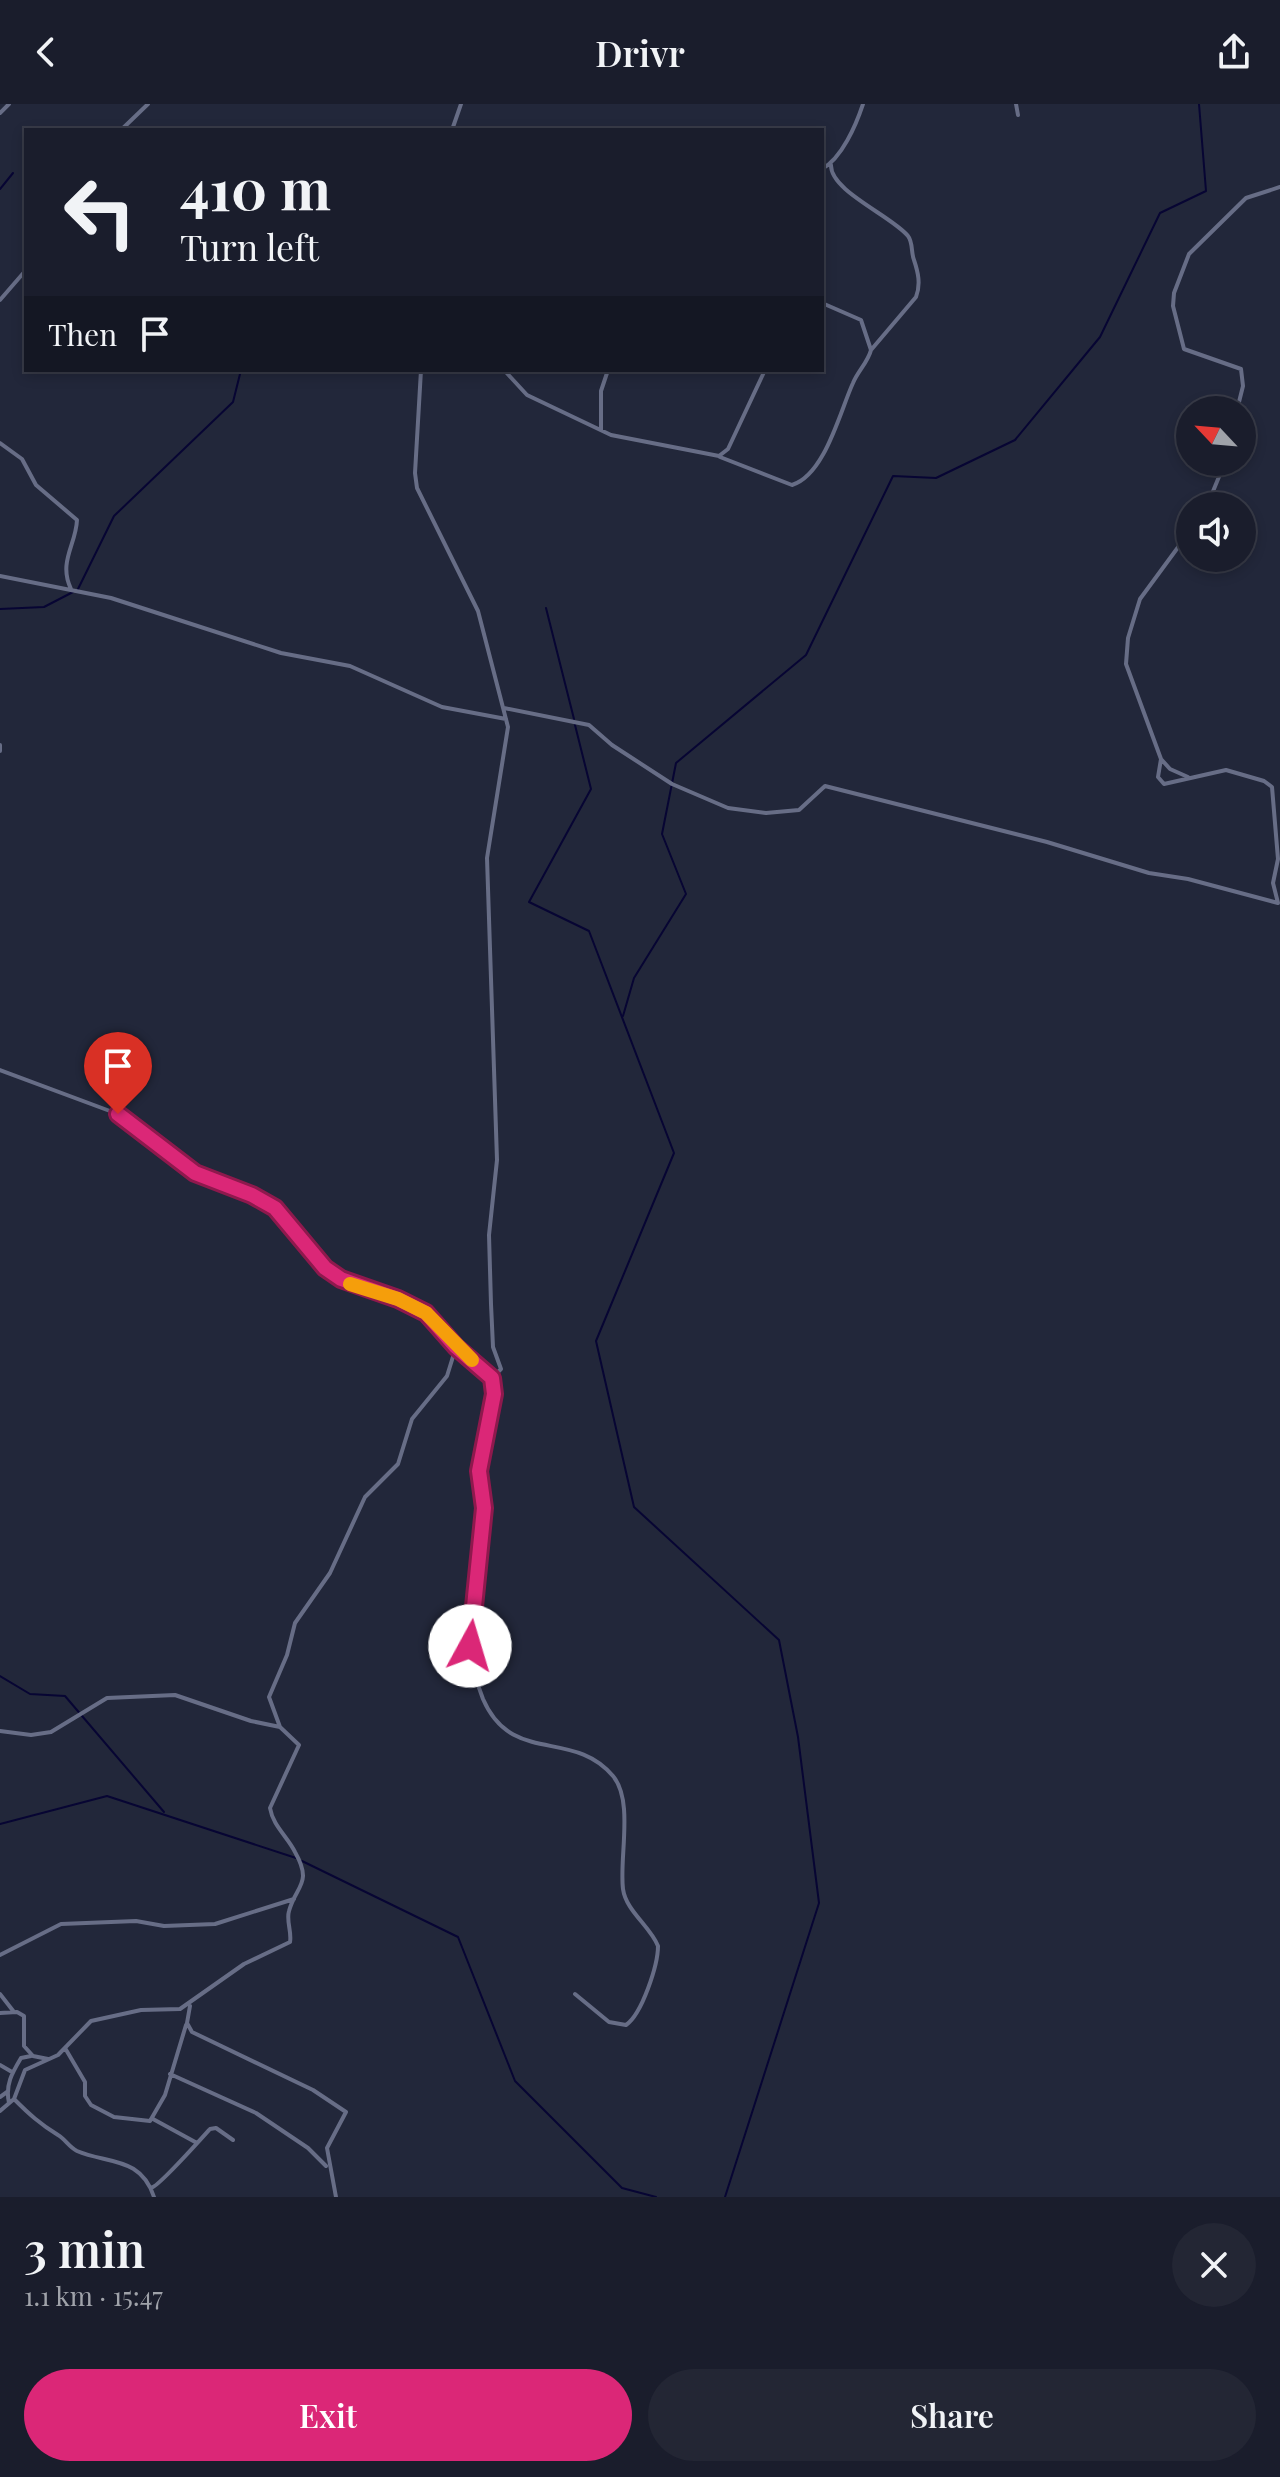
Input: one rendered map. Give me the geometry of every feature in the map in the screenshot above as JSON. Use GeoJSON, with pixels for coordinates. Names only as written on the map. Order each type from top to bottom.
{"type":"FeatureCollection","features":[{"type":"Feature","properties":{"kind":"street"},"geometry":{"type":"LineString","coordinates":[[0,113],[9,104]]}},
{"type":"Feature","properties":{"kind":"street"},"geometry":{"type":"LineString","coordinates":[[123,128],[148,104]]}},
{"type":"Feature","properties":{"kind":"street"},"geometry":{"type":"LineString","coordinates":[[453,128],[461,104]]}},
{"type":"Feature","properties":{"kind":"street"},"geometry":{"type":"LineString","coordinates":[[506,372],[527,395],[601,430],[629,440],[719,456],[784,483],[799,483],[812,471],[827,447],[854,379],[871,350],[916,297],[919,286],[909,236],[839,183],[831,171],[831,165],[856,125],[863,104]]}},
{"type":"Feature","properties":{"kind":"street"},"geometry":{"type":"LineString","coordinates":[[1016,104],[1018,115]]}},
{"type":"Feature","properties":{"kind":"street"},"geometry":{"type":"LineString","coordinates":[[824,168],[831,165]]}},
{"type":"Feature","properties":{"kind":"street"},"geometry":{"type":"LineString","coordinates":[[1240,396],[1241,369],[1184,349],[1176,326],[1174,293],[1189,254],[1200,239],[1246,198],[1280,187]]}},
{"type":"Feature","properties":{"kind":"street"},"geometry":{"type":"LineString","coordinates":[[0,300],[24,272]]}},
{"type":"Feature","properties":{"kind":"street"},"geometry":{"type":"LineString","coordinates":[[824,304],[861,320],[871,350]]}},
{"type":"Feature","properties":{"kind":"street"},"geometry":{"type":"LineString","coordinates":[[421,372],[415,473],[417,488],[478,611],[506,719],[505,755],[487,858],[497,1160],[489,1235],[493,1347],[501,1369],[492,1378]]}},
{"type":"Feature","properties":{"kind":"street"},"geometry":{"type":"LineString","coordinates":[[601,430],[601,391],[607,372]]}},
{"type":"Feature","properties":{"kind":"street"},"geometry":{"type":"LineString","coordinates":[[719,456],[728,449],[764,372]]}},
{"type":"Feature","properties":{"kind":"street"},"geometry":{"type":"LineString","coordinates":[[0,443],[22,459],[36,485],[77,520],[66,559],[65,572],[71,589]]}},
{"type":"Feature","properties":{"kind":"street"},"geometry":{"type":"LineString","coordinates":[[1176,550],[1140,599],[1130,625],[1125,658],[1161,759],[1170,769],[1191,778]]}},
{"type":"Feature","properties":{"kind":"street"},"geometry":{"type":"LineString","coordinates":[[0,576],[71,589],[201,625],[281,653],[350,666],[442,707],[506,719]]}},
{"type":"Feature","properties":{"kind":"street"},"geometry":{"type":"LineString","coordinates":[[504,708],[589,725],[612,745],[672,784],[728,808],[766,813],[799,810],[825,786],[1047,842],[1149,873],[1188,879],[1278,903],[1273,883],[1278,859],[1272,787],[1264,781],[1226,770],[1164,784],[1158,777],[1161,759]]}},
{"type":"Feature","properties":{"kind":"street"},"geometry":{"type":"LineString","coordinates":[[0,1070],[118,1114],[195,1173],[265,1201],[289,1221],[325,1268],[358,1287],[398,1299],[426,1313],[456,1347],[492,1378],[494,1394],[479,1471],[484,1508],[470,1646],[472,1668],[486,1705],[506,1733],[587,1756],[617,1781],[624,1802],[625,1896],[658,1946],[652,1976],[635,2015],[626,2025],[609,2022],[575,1994]]}},
{"type":"Feature","properties":{"kind":"street"},"geometry":{"type":"LineString","coordinates":[[27,2069],[51,2059],[65,2048],[78,2031],[96,2019],[119,2017],[141,2010],[176,2010],[191,2003],[244,1964],[290,1942],[288,1914],[303,1882],[300,1862],[272,1819],[270,1808],[299,1745],[280,1727],[269,1697],[298,1616],[330,1573],[365,1497],[398,1464],[412,1419],[447,1376],[456,1347]]}},
{"type":"Feature","properties":{"kind":"street"},"geometry":{"type":"LineString","coordinates":[[0,1731],[31,1735],[51,1732],[107,1698],[175,1695],[251,1721],[280,1727]]}},
{"type":"Feature","properties":{"kind":"street"},"geometry":{"type":"LineString","coordinates":[[0,1955],[61,1924],[136,1921],[164,1926],[215,1924],[262,1906],[297,1898]]}},
{"type":"Feature","properties":{"kind":"street"},"geometry":{"type":"LineString","coordinates":[[0,1994],[14,2012]]}},
{"type":"Feature","properties":{"kind":"street"},"geometry":{"type":"LineString","coordinates":[[153,2119],[187,2023],[191,2003]]}},
{"type":"Feature","properties":{"kind":"street"},"geometry":{"type":"LineString","coordinates":[[0,2013],[14,2012],[24,2016],[24,2046],[7,2092],[10,2104]]}},
{"type":"Feature","properties":{"kind":"street"},"geometry":{"type":"LineString","coordinates":[[187,2023],[197,2034],[313,2090],[346,2112],[327,2148],[328,2168],[336,2197]]}},
{"type":"Feature","properties":{"kind":"street"},"geometry":{"type":"LineString","coordinates":[[24,2046],[33,2056]]}},
{"type":"Feature","properties":{"kind":"street"},"geometry":{"type":"LineString","coordinates":[[65,2048],[85,2082],[85,2096],[91,2105],[122,2119],[144,2122],[153,2119],[197,2143]]}},
{"type":"Feature","properties":{"kind":"street"},"geometry":{"type":"LineString","coordinates":[[0,2111],[14,2099],[33,2056]]}},
{"type":"Feature","properties":{"kind":"street"},"geometry":{"type":"LineString","coordinates":[[21,2058],[51,2059]]}},
{"type":"Feature","properties":{"kind":"street"},"geometry":{"type":"LineString","coordinates":[[0,2065],[12,2072]]}},
{"type":"Feature","properties":{"kind":"street"},"geometry":{"type":"LineString","coordinates":[[170,2074],[256,2113],[308,2148],[328,2168]]}},
{"type":"Feature","properties":{"kind":"street"},"geometry":{"type":"LineString","coordinates":[[0,2097],[7,2092]]}},
{"type":"Feature","properties":{"kind":"street"},"geometry":{"type":"LineString","coordinates":[[14,2099],[36,2123],[75,2150],[119,2161],[151,2188],[154,2197]]}},
{"type":"Feature","properties":{"kind":"street"},"geometry":{"type":"LineString","coordinates":[[151,2188],[164,2181],[176,2162],[214,2128],[233,2140]]}},
{"type":"Feature","properties":{"kind":"waterway"},"geometry":{"type":"LineString","coordinates":[[623,1016],[634,978],[686,894],[662,834],[676,763],[806,655],[893,476],[936,478],[1015,440],[1100,337],[1160,213],[1206,191],[1199,104]]}},
{"type":"Feature","properties":{"kind":"waterway"},"geometry":{"type":"LineString","coordinates":[[0,189],[13,173]]}},
{"type":"Feature","properties":{"kind":"waterway"},"geometry":{"type":"LineString","coordinates":[[78,589],[114,516],[233,402],[240,372]]}},
{"type":"Feature","properties":{"kind":"waterway"},"geometry":{"type":"LineString","coordinates":[[0,609],[44,607],[73,592]]}},
{"type":"Feature","properties":{"kind":"waterway"},"geometry":{"type":"LineString","coordinates":[[546,608],[574,719]]}},
{"type":"Feature","properties":{"kind":"waterway"},"geometry":{"type":"LineString","coordinates":[[575,725],[591,789],[529,902],[589,931],[674,1153],[596,1341],[634,1507],[779,1640],[798,1737],[819,1903],[725,2197]]}},
{"type":"Feature","properties":{"kind":"waterway"},"geometry":{"type":"LineString","coordinates":[[0,1676],[30,1694],[65,1696],[164,1812]]}},
{"type":"Feature","properties":{"kind":"waterway"},"geometry":{"type":"LineString","coordinates":[[0,1824],[107,1796],[296,1858]]}},
{"type":"Feature","properties":{"kind":"waterway"},"geometry":{"type":"LineString","coordinates":[[302,1861],[458,1937],[515,2081],[622,2188],[656,2197]]}},
{"type":"Feature","properties":{"kind":"slow traffic"},"geometry":{"type":"LineString","coordinates":[[350,1284],[398,1299],[426,1313],[472,1360]]}},
{"type":"Feature","properties":{"kind":"route"},"geometry":{"type":"LineString","coordinates":[[118,1114],[195,1173],[252,1195],[275,1208],[294,1227],[325,1268],[341,1279],[398,1299],[426,1313],[456,1347],[492,1378],[494,1394],[479,1471],[484,1508],[470,1646]]}}]}
